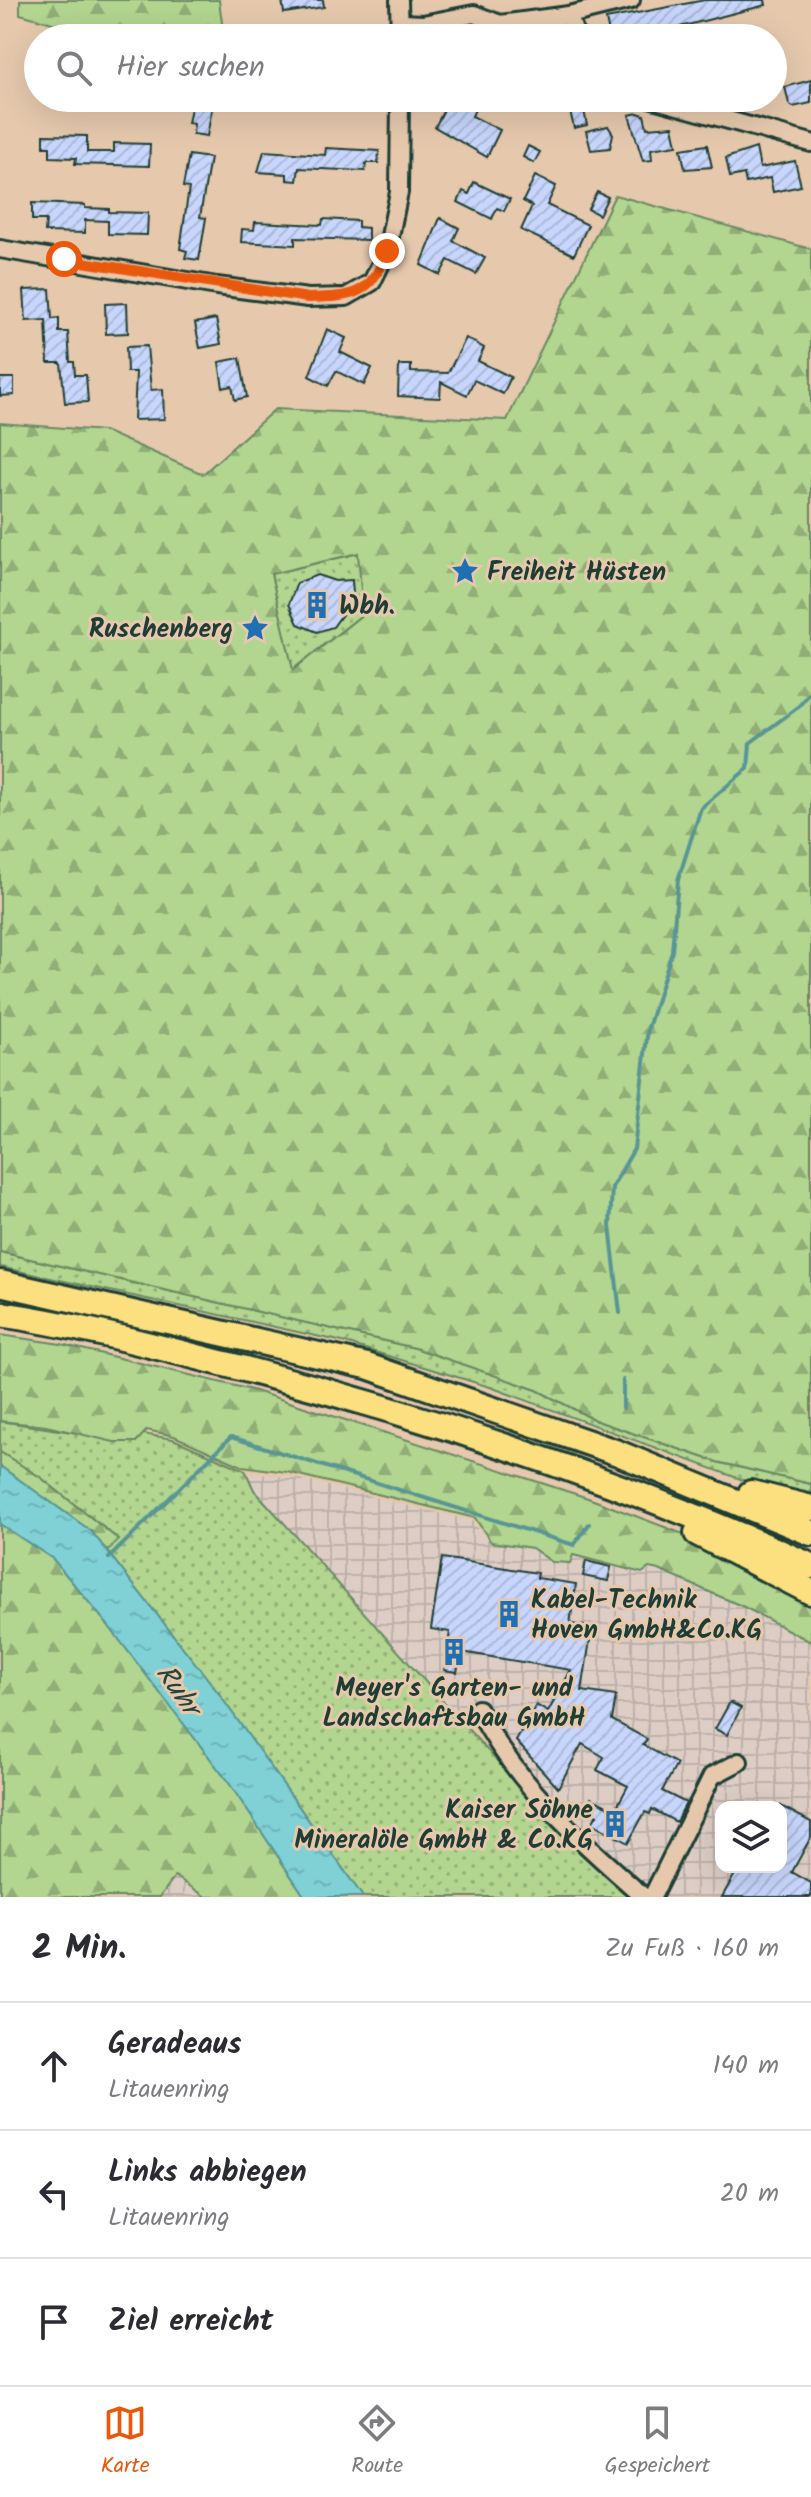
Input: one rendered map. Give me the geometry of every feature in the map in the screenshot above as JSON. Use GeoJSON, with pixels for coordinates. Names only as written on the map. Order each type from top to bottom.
{"type":"FeatureCollection","features":[{"type":"Feature","properties":{"kind":"highway"},"geometry":{"type":"LineString","coordinates":[[0,1283],[367,1366],[618,1453],[811,1533]]}},
{"type":"Feature","properties":{"kind":"highway"},"geometry":{"type":"LineString","coordinates":[[0,1314],[64,1323],[357,1398],[610,1483],[811,1566]]}},
{"type":"Feature","properties":{"kind":"highway"},"geometry":{"type":"LineString","coordinates":[[618,1453],[640,1451],[766,1499],[811,1508]]}},
{"type":"Feature","properties":{"kind":"highway"},"geometry":{"type":"LineString","coordinates":[[610,1483],[622,1499],[811,1592]]}},
{"type":"Feature","properties":{"kind":"street"},"geometry":{"type":"LineString","coordinates":[[399,0],[400,24]]}},
{"type":"Feature","properties":{"kind":"street"},"geometry":{"type":"LineString","coordinates":[[423,24],[474,14],[500,24],[569,15],[631,0]]}},
{"type":"Feature","properties":{"kind":"street"},"geometry":{"type":"LineString","coordinates":[[569,15],[572,24]]}},
{"type":"Feature","properties":{"kind":"street"},"geometry":{"type":"LineString","coordinates":[[0,249],[217,286],[308,298],[346,297],[372,282],[387,251],[399,192],[402,112]]}},
{"type":"Feature","properties":{"kind":"street"},"geometry":{"type":"LineString","coordinates":[[699,112],[811,143]]}},
{"type":"Feature","properties":{"kind":"street"},"geometry":{"type":"LineString","coordinates":[[478,1709],[493,1741],[577,1839],[644,1897]]}},
{"type":"Feature","properties":{"kind":"street"},"geometry":{"type":"LineString","coordinates":[[652,1897],[712,1776],[739,1762]]}},
{"type":"Feature","properties":{"kind":"shaded area"},"geometry":{"type":"Polygon","coordinates":[[[247,1473],[294,1478],[472,1521],[486,1539],[532,1548],[544,1557],[573,1555],[659,1570],[744,1607],[811,1642],[811,1897],[659,1897],[625,1871],[554,1802],[515,1759],[500,1732],[449,1709],[254,1490],[247,1473]]]}},
{"type":"Feature","properties":{"kind":"shaded area"},"geometry":{"type":"Polygon","coordinates":[[[174,1876],[206,1897],[160,1897],[174,1876]]]}},
{"type":"Feature","properties":{"kind":"green space"},"geometry":{"type":"Polygon","coordinates":[[[20,0],[219,0],[222,24],[56,24],[20,14],[20,0]]]}},
{"type":"Feature","properties":{"kind":"green space"},"geometry":{"type":"Polygon","coordinates":[[[615,195],[811,249],[811,1484],[717,1462],[597,1421],[537,1390],[415,1348],[0,1252],[0,423],[104,431],[203,474],[275,409],[507,420],[615,195]],[[358,553],[271,574],[293,670],[363,614],[358,553]]]}},
{"type":"Feature","properties":{"kind":"green space"},"geometry":{"type":"Polygon","coordinates":[[[359,553],[363,614],[292,670],[271,574],[359,553]]]}},
{"type":"Feature","properties":{"kind":"green space"},"geometry":{"type":"Polygon","coordinates":[[[0,1252],[415,1348],[537,1390],[597,1421],[717,1462],[811,1484],[811,1498],[773,1491],[490,1387],[339,1341],[0,1267],[0,1252]]]}},
{"type":"Feature","properties":{"kind":"green space"},"geometry":{"type":"Polygon","coordinates":[[[0,1335],[61,1344],[252,1390],[588,1498],[691,1537],[811,1602],[811,1642],[744,1607],[659,1570],[649,1568],[642,1573],[573,1555],[570,1563],[552,1562],[532,1548],[491,1542],[475,1518],[287,1472],[242,1466],[174,1436],[147,1430],[136,1442],[114,1442],[46,1426],[0,1421],[0,1335]]]}},
{"type":"Feature","properties":{"kind":"green space"},"geometry":{"type":"Polygon","coordinates":[[[0,1421],[136,1442],[143,1434],[173,1439],[245,1470],[254,1490],[439,1698],[534,1800],[633,1897],[363,1897],[214,1687],[107,1551],[118,1539],[40,1477],[0,1452],[0,1421]]]}},
{"type":"Feature","properties":{"kind":"green space"},"geometry":{"type":"Polygon","coordinates":[[[0,1452],[40,1477],[119,1540],[107,1551],[91,1531],[0,1466],[0,1452]]]}},
{"type":"Feature","properties":{"kind":"green space"},"geometry":{"type":"Polygon","coordinates":[[[0,1524],[53,1559],[108,1625],[229,1783],[305,1897],[206,1897],[175,1876],[160,1897],[0,1897],[0,1524]]]}},
{"type":"Feature","properties":{"kind":"water","name":"Ruhr"},"geometry":{"type":"Polygon","coordinates":[[[0,1466],[91,1531],[214,1687],[363,1897],[305,1897],[229,1783],[108,1625],[53,1559],[0,1524],[0,1466]]]}},
{"type":"Feature","properties":{"kind":"building"},"geometry":{"type":"Polygon","coordinates":[[[282,0],[323,0],[324,7],[284,13],[282,0]]]}},
{"type":"Feature","properties":{"kind":"building"},"geometry":{"type":"Polygon","coordinates":[[[705,0],[765,0],[766,5],[692,24],[607,24],[606,19],[705,0]]]}},
{"type":"Feature","properties":{"kind":"building"},"geometry":{"type":"Polygon","coordinates":[[[811,80],[811,103],[793,107],[789,104],[787,86],[811,80]]]}},
{"type":"Feature","properties":{"kind":"building"},"geometry":{"type":"Polygon","coordinates":[[[190,112],[211,112],[207,136],[193,134],[194,124],[188,123],[190,112]]]}},
{"type":"Feature","properties":{"kind":"building"},"geometry":{"type":"Polygon","coordinates":[[[443,112],[474,112],[472,116],[500,130],[487,157],[435,127],[443,112]]]}},
{"type":"Feature","properties":{"kind":"building"},"geometry":{"type":"Polygon","coordinates":[[[570,112],[584,112],[587,125],[574,128],[570,112]]]}},
{"type":"Feature","properties":{"kind":"building"},"geometry":{"type":"Polygon","coordinates":[[[629,115],[644,115],[647,128],[673,126],[677,145],[651,149],[652,160],[643,161],[629,115]]]}},
{"type":"Feature","properties":{"kind":"building"},"geometry":{"type":"Polygon","coordinates":[[[608,126],[613,134],[610,148],[591,150],[586,131],[608,126]]]}},
{"type":"Feature","properties":{"kind":"building"},"geometry":{"type":"Polygon","coordinates":[[[44,135],[87,136],[87,152],[114,152],[114,143],[150,144],[149,166],[75,164],[76,158],[50,157],[50,147],[44,147],[44,135]]]}},
{"type":"Feature","properties":{"kind":"building"},"geometry":{"type":"Polygon","coordinates":[[[707,145],[712,167],[685,169],[681,149],[707,145]]]}},
{"type":"Feature","properties":{"kind":"building"},"geometry":{"type":"Polygon","coordinates":[[[528,146],[540,152],[534,163],[523,157],[528,146]]]}},
{"type":"Feature","properties":{"kind":"building"},"geometry":{"type":"Polygon","coordinates":[[[326,148],[379,151],[378,163],[366,163],[365,171],[299,168],[297,181],[287,180],[287,174],[258,172],[264,151],[325,155],[326,148]]]}},
{"type":"Feature","properties":{"kind":"building"},"geometry":{"type":"Polygon","coordinates":[[[756,148],[760,168],[795,161],[801,186],[773,192],[770,178],[746,183],[744,174],[730,177],[726,158],[756,148]]]}},
{"type":"Feature","properties":{"kind":"building"},"geometry":{"type":"Polygon","coordinates":[[[189,155],[210,158],[200,217],[206,218],[199,260],[185,258],[187,251],[180,249],[189,188],[183,187],[189,155]]]}},
{"type":"Feature","properties":{"kind":"building"},"geometry":{"type":"Polygon","coordinates":[[[535,176],[556,186],[547,205],[588,225],[574,255],[521,230],[532,206],[523,201],[535,176]]]}},
{"type":"Feature","properties":{"kind":"building"},"geometry":{"type":"Polygon","coordinates":[[[474,182],[510,199],[504,211],[497,208],[492,219],[458,202],[463,191],[469,194],[474,182]]]}},
{"type":"Feature","properties":{"kind":"building"},"geometry":{"type":"Polygon","coordinates":[[[597,192],[608,197],[599,215],[588,209],[597,192]]]}},
{"type":"Feature","properties":{"kind":"building"},"geometry":{"type":"Polygon","coordinates":[[[32,203],[85,205],[85,208],[109,209],[109,212],[148,213],[147,235],[108,234],[108,221],[85,220],[85,233],[45,232],[46,220],[32,220],[32,203]]]}},
{"type":"Feature","properties":{"kind":"building"},"geometry":{"type":"Polygon","coordinates":[[[440,218],[459,228],[453,241],[485,258],[476,274],[448,260],[440,275],[421,265],[440,218]]]}},
{"type":"Feature","properties":{"kind":"building"},"geometry":{"type":"Polygon","coordinates":[[[323,219],[358,221],[358,227],[368,228],[368,240],[295,238],[295,245],[241,242],[242,229],[254,230],[255,222],[322,225],[323,219]]]}},
{"type":"Feature","properties":{"kind":"building"},"geometry":{"type":"Polygon","coordinates":[[[50,289],[52,319],[59,318],[59,332],[68,332],[70,362],[74,362],[75,375],[86,375],[88,402],[65,403],[61,363],[48,363],[46,320],[26,321],[24,290],[50,289]]]}},
{"type":"Feature","properties":{"kind":"building"},"geometry":{"type":"Polygon","coordinates":[[[127,303],[128,333],[106,334],[105,304],[127,303]]]}},
{"type":"Feature","properties":{"kind":"building"},"geometry":{"type":"Polygon","coordinates":[[[216,319],[221,344],[200,348],[195,323],[216,319]]]}},
{"type":"Feature","properties":{"kind":"building"},"geometry":{"type":"Polygon","coordinates":[[[327,329],[346,338],[340,352],[372,368],[364,385],[336,371],[328,386],[309,376],[327,329]]]}},
{"type":"Feature","properties":{"kind":"building"},"geometry":{"type":"Polygon","coordinates":[[[466,338],[484,348],[478,361],[511,377],[503,394],[474,380],[467,395],[441,382],[440,398],[398,396],[399,365],[411,365],[411,372],[448,373],[466,338]]]}},
{"type":"Feature","properties":{"kind":"building"},"geometry":{"type":"Polygon","coordinates":[[[147,346],[151,390],[163,389],[164,419],[134,420],[136,372],[127,372],[126,347],[147,346]]]}},
{"type":"Feature","properties":{"kind":"building"},"geometry":{"type":"Polygon","coordinates":[[[240,358],[247,397],[235,400],[232,386],[223,388],[219,362],[240,358]]]}},
{"type":"Feature","properties":{"kind":"building"},"geometry":{"type":"Polygon","coordinates":[[[0,378],[14,378],[14,395],[0,396],[0,378]]]}},
{"type":"Feature","properties":{"kind":"building","name":"Wbh."},"geometry":{"type":"Polygon","coordinates":[[[317,575],[335,581],[352,580],[354,608],[346,609],[333,627],[317,632],[298,624],[289,604],[297,583],[317,575]]]}},
{"type":"Feature","properties":{"kind":"building"},"geometry":{"type":"Polygon","coordinates":[[[442,1558],[538,1573],[537,1578],[576,1584],[570,1624],[592,1627],[582,1691],[616,1696],[612,1720],[647,1739],[643,1745],[677,1764],[662,1791],[686,1803],[676,1822],[652,1809],[650,1814],[645,1812],[628,1843],[592,1823],[597,1815],[585,1809],[591,1798],[615,1810],[628,1786],[597,1770],[604,1757],[582,1744],[558,1788],[516,1741],[536,1705],[548,1712],[571,1670],[461,1652],[457,1672],[444,1670],[450,1632],[431,1629],[442,1558]]]}},
{"type":"Feature","properties":{"kind":"building"},"geometry":{"type":"Polygon","coordinates":[[[586,1561],[611,1567],[608,1581],[583,1576],[586,1561]]]}},
{"type":"Feature","properties":{"kind":"building"},"geometry":{"type":"Polygon","coordinates":[[[730,1702],[741,1708],[727,1735],[715,1729],[730,1702]]]}},
{"type":"Feature","properties":{"kind":"building"},"geometry":{"type":"Polygon","coordinates":[[[787,1809],[811,1822],[811,1837],[792,1872],[811,1883],[811,1897],[722,1897],[736,1873],[787,1873],[787,1809]]]}},
{"type":"Feature","properties":{"kind":"waterway"},"geometry":{"type":"LineString","coordinates":[[620,1313],[610,1226],[612,1187],[634,1149],[648,1028],[672,951],[678,880],[701,808],[748,768],[750,743],[797,708],[811,692]]}},
{"type":"Feature","properties":{"kind":"waterway"},"geometry":{"type":"LineString","coordinates":[[623,1380],[623,1408]]}},
{"type":"Feature","properties":{"kind":"waterway"},"geometry":{"type":"LineString","coordinates":[[109,1558],[231,1437],[574,1545],[589,1524]]}},
{"type":"Feature","properties":{"kind":"place","name":"Freiheit Hüsten"},"geometry":{"type":"Point","coordinates":[465,571]}},
{"type":"Feature","properties":{"kind":"place","name":"Wbh."},"geometry":{"type":"Point","coordinates":[317,605]}},
{"type":"Feature","properties":{"kind":"place","name":"Ruschenberg"},"geometry":{"type":"Point","coordinates":[255,628]}},
{"type":"Feature","properties":{"kind":"place","name":"Kabel-Technik Hoven GmbH&Co.KG"},"geometry":{"type":"Point","coordinates":[509,1614]}},
{"type":"Feature","properties":{"kind":"place","name":"Meyer's Garten- und Landschaftsbau GmbH"},"geometry":{"type":"Point","coordinates":[454,1652]}},
{"type":"Feature","properties":{"kind":"place","name":"Kaiser Söhne Mineralöle GmbH & Co.KG"},"geometry":{"type":"Point","coordinates":[615,1824]}},
{"type":"Feature","properties":{"kind":"route"},"geometry":{"type":"LineString","coordinates":[[64,259],[217,286],[308,298],[346,297],[360,291],[372,282],[387,251]]}}]}
